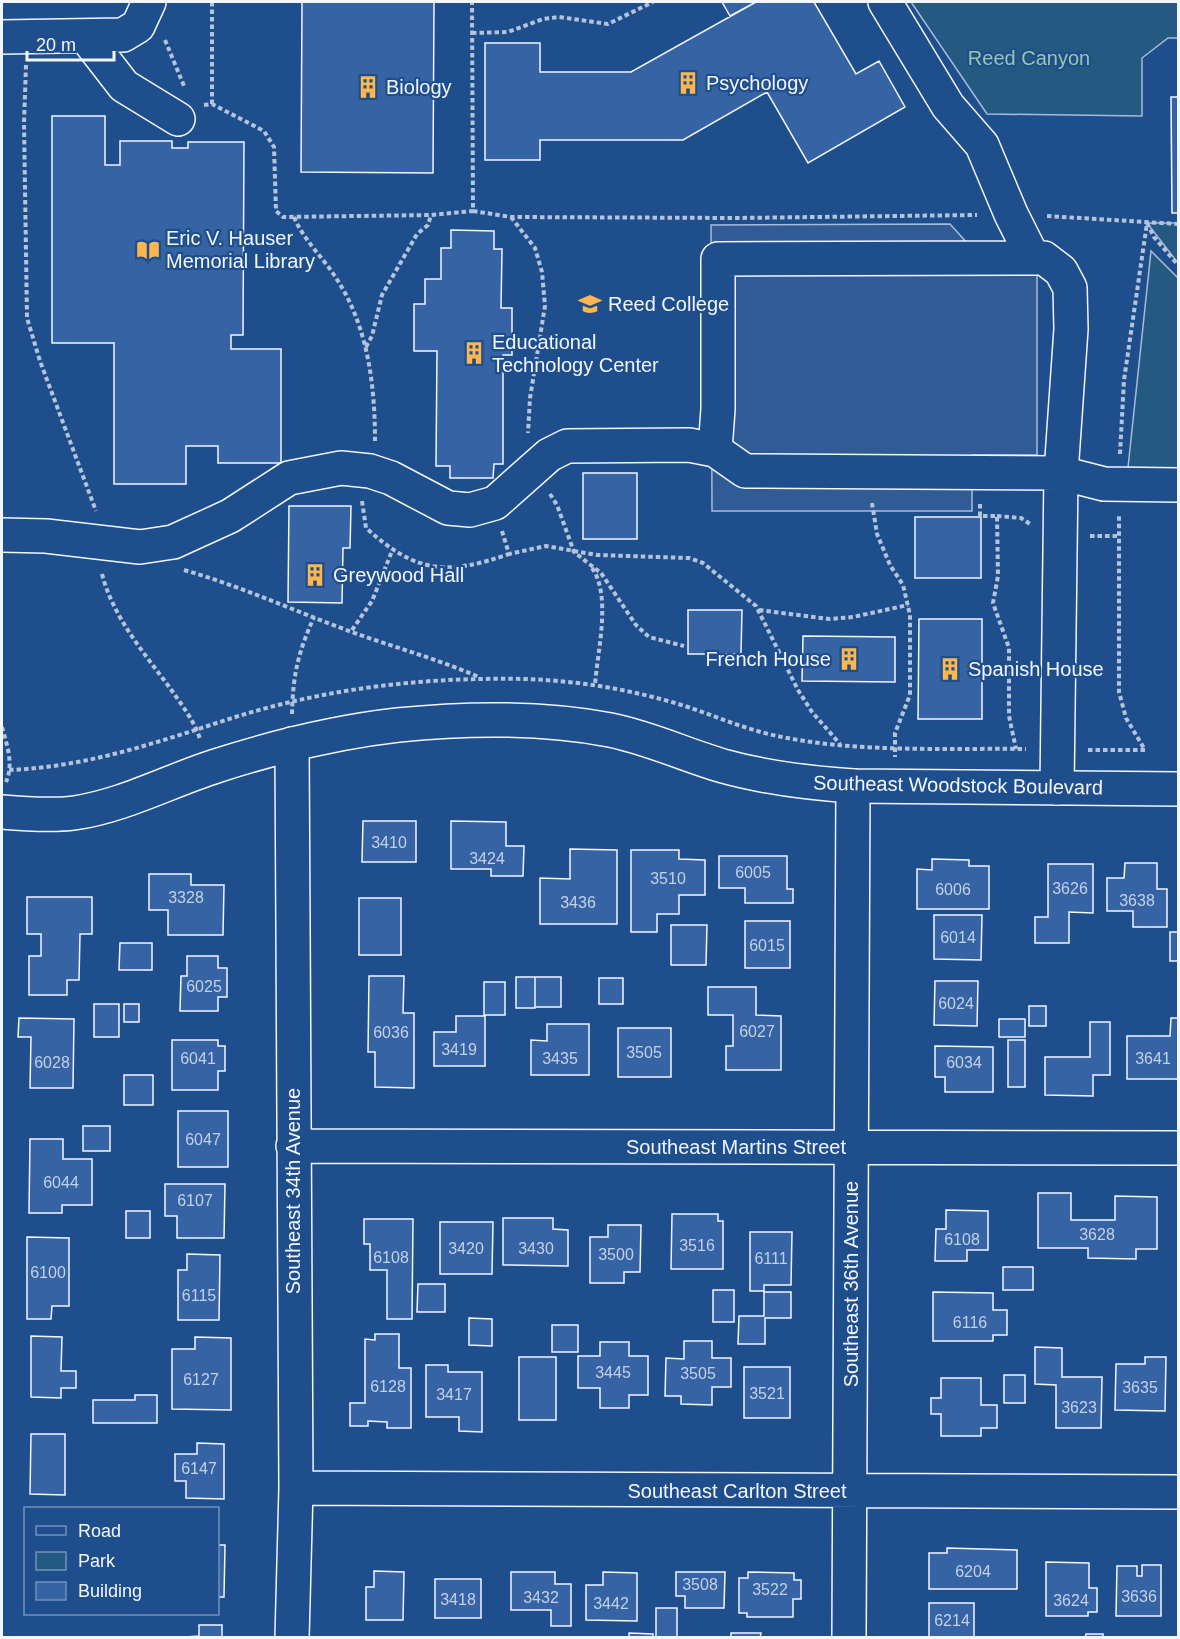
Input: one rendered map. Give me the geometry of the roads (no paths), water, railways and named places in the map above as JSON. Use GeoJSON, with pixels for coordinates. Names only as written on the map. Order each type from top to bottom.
{"type":"FeatureCollection","features":[{"type":"Feature","properties":{"kind":"street"},"geometry":{"type":"LineString","coordinates":[[885,2],[948,106],[982,145],[1011,214],[1033,258]]}},
{"type":"Feature","properties":{"kind":"street"},"geometry":{"type":"LineString","coordinates":[[14,37],[123,35],[138,26],[148,5]]}},
{"type":"Feature","properties":{"kind":"street"},"geometry":{"type":"LineString","coordinates":[[86,37],[124,86],[185,113]]}},
{"type":"Feature","properties":{"kind":"street"},"geometry":{"type":"LineString","coordinates":[[715,450],[718,409],[718,259],[1044,258],[1062,271],[1070,288],[1071,329],[1062,473],[1057,788]]}},
{"type":"Feature","properties":{"kind":"street"},"geometry":{"type":"LineString","coordinates":[[2,535],[46,536],[140,547],[174,542],[230,516],[289,478],[341,468],[370,471],[391,478],[448,508],[470,510],[495,503],[549,456],[567,446],[688,445],[715,450],[745,471],[1062,473],[1104,484],[1179,485]]}},
{"type":"Feature","properties":{"kind":"street","name":"Southeast Woodstock Boulevard"},"geometry":{"type":"LineString","coordinates":[[2,812],[73,813],[101,807],[207,769],[292,744],[397,725],[501,720],[578,725],[642,737],[720,765],[778,779],[852,786],[1179,789]]}},
{"type":"Feature","properties":{"kind":"street","name":"Southeast 34th Avenue"},"geometry":{"type":"LineString","coordinates":[[292,744],[292,1146],[296,1488],[292,1638]]}},
{"type":"Feature","properties":{"kind":"street","name":"Southeast 36th Avenue"},"geometry":{"type":"LineString","coordinates":[[849,1638],[852,786]]}},
{"type":"Feature","properties":{"kind":"street","name":"Southeast Martins Street"},"geometry":{"type":"LineString","coordinates":[[292,1146],[1179,1148]]}},
{"type":"Feature","properties":{"kind":"street","name":"Southeast Carlton Street"},"geometry":{"type":"LineString","coordinates":[[296,1488],[1179,1492]]}},
{"type":"Feature","properties":{"kind":"place","name":"Psychology"},"geometry":{"type":"Point","coordinates":[688,83]}},
{"type":"Feature","properties":{"kind":"place","name":"Biology"},"geometry":{"type":"Point","coordinates":[368,87]}},
{"type":"Feature","properties":{"kind":"place","name":"Eric V. Hauser Memorial Library"},"geometry":{"type":"Point","coordinates":[148,250]}},
{"type":"Feature","properties":{"kind":"place","name":"Reed College"},"geometry":{"type":"Point","coordinates":[590,304]}},
{"type":"Feature","properties":{"kind":"place","name":"Educational Technology Center"},"geometry":{"type":"Point","coordinates":[474,353]}},
{"type":"Feature","properties":{"kind":"place","name":"Greywood Hall"},"geometry":{"type":"Point","coordinates":[315,575]}},
{"type":"Feature","properties":{"kind":"place","name":"French House"},"geometry":{"type":"Point","coordinates":[849,659]}},
{"type":"Feature","properties":{"kind":"place","name":"Spanish House"},"geometry":{"type":"Point","coordinates":[950,669]}},
{"type":"Feature","properties":{"kind":"park label","name":"Reed Canyon"},"geometry":{"type":"Point","coordinates":[1029,58]}}]}
